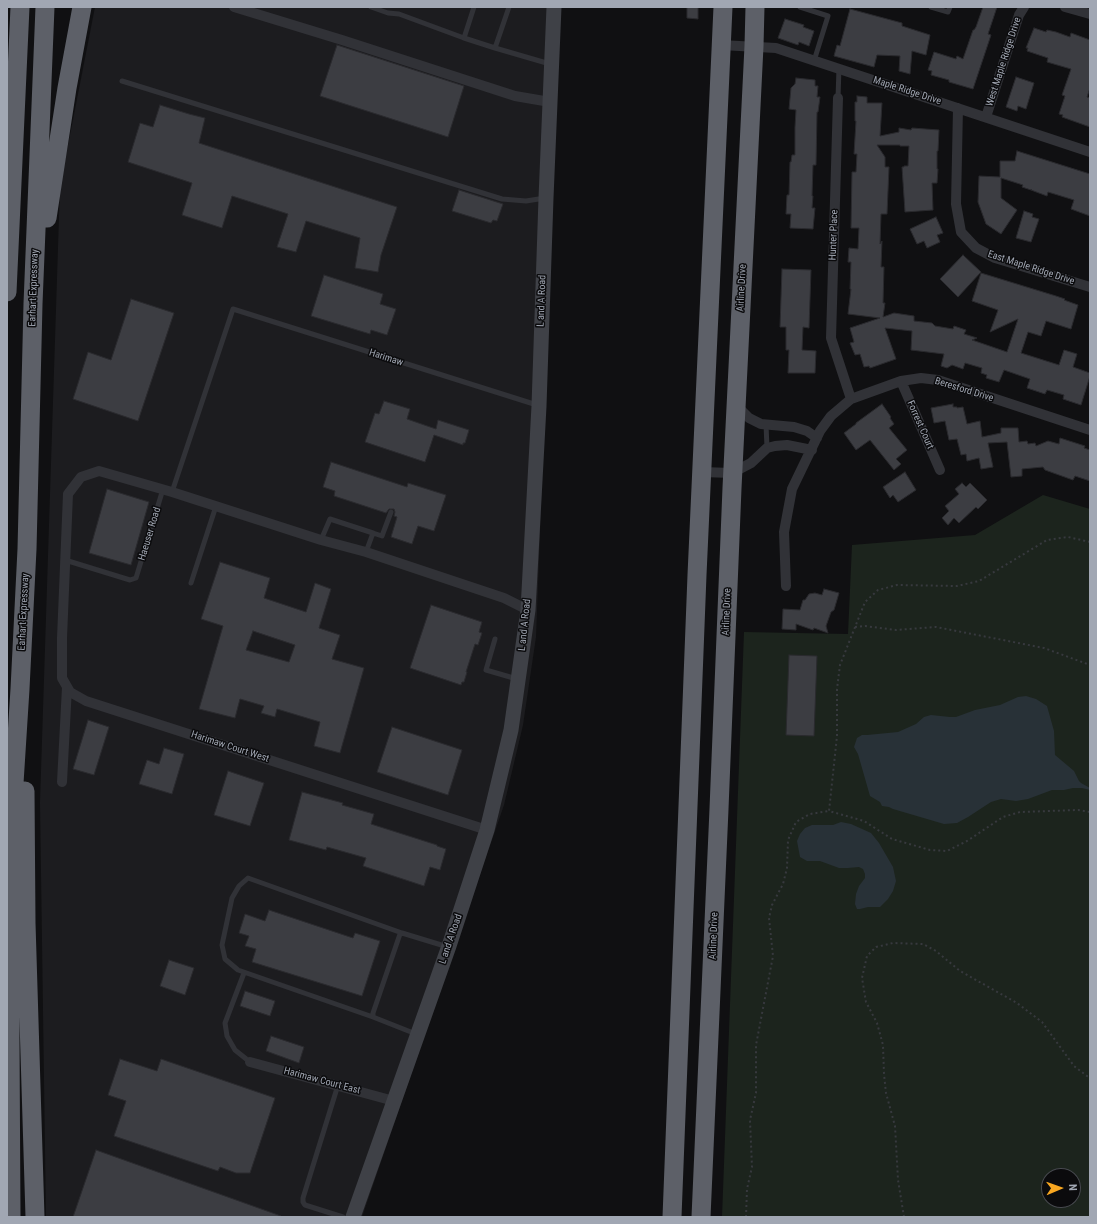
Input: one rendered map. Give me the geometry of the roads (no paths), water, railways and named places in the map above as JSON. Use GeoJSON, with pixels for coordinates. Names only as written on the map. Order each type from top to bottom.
{"type":"FeatureCollection","features":[{"type":"Feature","properties":{"kind":"highway"},"geometry":{"type":"LineString","coordinates":[[7,292],[20,7]]}},
{"type":"Feature","properties":{"kind":"highway","name":"Earhart Expressway"},"geometry":{"type":"LineString","coordinates":[[11,1217],[8,862],[20,689],[27,549],[33,304],[45,7]]}},
{"type":"Feature","properties":{"kind":"highway"},"geometry":{"type":"LineString","coordinates":[[33,304],[67,88],[82,7]]}},
{"type":"Feature","properties":{"kind":"highway"},"geometry":{"type":"LineString","coordinates":[[672,1217],[693,675],[723,7]]}},
{"type":"Feature","properties":{"kind":"highway","name":"Airline Drive"},"geometry":{"type":"LineString","coordinates":[[702,1217],[732,473],[755,7]]}},
{"type":"Feature","properties":{"kind":"highway"},"geometry":{"type":"LineString","coordinates":[[693,675],[724,675]]}},
{"type":"Feature","properties":{"kind":"highway"},"geometry":{"type":"LineString","coordinates":[[20,689],[25,795],[26,923],[35,1217]]}},
{"type":"Feature","properties":{"kind":"highway"},"geometry":{"type":"LineString","coordinates":[[683,926],[714,925]]}},
{"type":"Feature","properties":{"kind":"street"},"geometry":{"type":"LineString","coordinates":[[234,7],[515,96],[550,102]]}},
{"type":"Feature","properties":{"kind":"street","name":"L and A Road"},"geometry":{"type":"LineString","coordinates":[[353,1217],[449,947],[487,830],[512,730],[528,610],[539,406],[554,7]]}},
{"type":"Feature","properties":{"kind":"street","name":"West Maple Ridge Drive"},"geometry":{"type":"LineString","coordinates":[[986,117],[1019,15],[1024,7]]}},
{"type":"Feature","properties":{"kind":"street"},"geometry":{"type":"LineString","coordinates":[[1065,7],[1090,14]]}},
{"type":"Feature","properties":{"kind":"street","name":"Maple Ridge Drive"},"geometry":{"type":"LineString","coordinates":[[721,45],[776,48],[1090,152]]}},
{"type":"Feature","properties":{"kind":"street","name":"Hunter Place"},"geometry":{"type":"LineString","coordinates":[[838,98],[831,338],[851,399]]}},
{"type":"Feature","properties":{"kind":"street","name":"East Maple Ridge Drive"},"geometry":{"type":"LineString","coordinates":[[958,108],[956,204],[961,232],[976,248],[995,258],[1090,287]]}},
{"type":"Feature","properties":{"kind":"street","name":"Beresford Drive"},"geometry":{"type":"LineString","coordinates":[[786,586],[784,532],[792,489],[820,431],[831,416],[851,399],[901,381],[921,378],[938,380],[1090,430]]}},
{"type":"Feature","properties":{"kind":"street","name":"Forrest Court"},"geometry":{"type":"LineString","coordinates":[[901,381],[940,470]]}},
{"type":"Feature","properties":{"kind":"street"},"geometry":{"type":"LineString","coordinates":[[736,405],[749,418],[761,424],[794,427],[817,438]]}},
{"type":"Feature","properties":{"kind":"street"},"geometry":{"type":"LineString","coordinates":[[702,472],[732,473],[751,463],[766,448],[775,446],[787,445],[812,450]]}},
{"type":"Feature","properties":{"kind":"street"},"geometry":{"type":"LineString","coordinates":[[62,782],[67,687],[62,678],[62,638],[68,494],[81,477],[99,471],[168,491],[321,540],[366,552],[504,598],[528,610]]}},
{"type":"Feature","properties":{"kind":"street","name":"Harimaw Court West"},"geometry":{"type":"LineString","coordinates":[[67,687],[70,692],[86,701],[487,830]]}},
{"type":"Feature","properties":{"kind":"street","name":"Harimaw Court East"},"geometry":{"type":"LineString","coordinates":[[250,1062],[394,1101]]}},
{"type":"Feature","properties":{"kind":"lane"},"geometry":{"type":"LineString","coordinates":[[371,7],[388,13],[399,14],[495,48],[552,64]]}},
{"type":"Feature","properties":{"kind":"lane"},"geometry":{"type":"LineString","coordinates":[[464,38],[474,7]]}},
{"type":"Feature","properties":{"kind":"lane"},"geometry":{"type":"LineString","coordinates":[[495,48],[509,7]]}},
{"type":"Feature","properties":{"kind":"lane"},"geometry":{"type":"LineString","coordinates":[[800,7],[828,16],[814,61]]}},
{"type":"Feature","properties":{"kind":"lane"},"geometry":{"type":"LineString","coordinates":[[931,7],[948,12],[950,7]]}},
{"type":"Feature","properties":{"kind":"lane","name":"Hunter Place"},"geometry":{"type":"LineString","coordinates":[[838,98],[839,68]]}},
{"type":"Feature","properties":{"kind":"lane"},"geometry":{"type":"LineString","coordinates":[[122,81],[502,199],[526,201],[546,198]]}},
{"type":"Feature","properties":{"kind":"lane","name":"Harimaw"},"geometry":{"type":"LineString","coordinates":[[234,309],[539,406]]}},
{"type":"Feature","properties":{"kind":"lane","name":"Haeuser Road"},"geometry":{"type":"LineString","coordinates":[[65,560],[130,580],[136,578],[234,309]]}},
{"type":"Feature","properties":{"kind":"lane"},"geometry":{"type":"LineString","coordinates":[[766,424],[766,448]]}},
{"type":"Feature","properties":{"kind":"lane"},"geometry":{"type":"LineString","coordinates":[[191,583],[216,506]]}},
{"type":"Feature","properties":{"kind":"lane"},"geometry":{"type":"LineString","coordinates":[[321,540],[330,519],[382,536],[391,512]]}},
{"type":"Feature","properties":{"kind":"lane"},"geometry":{"type":"LineString","coordinates":[[366,552],[373,532]]}},
{"type":"Feature","properties":{"kind":"lane"},"geometry":{"type":"LineString","coordinates":[[495,638],[486,670],[518,680]]}},
{"type":"Feature","properties":{"kind":"lane"},"geometry":{"type":"LineString","coordinates":[[417,1035],[373,1015],[238,970],[226,959],[222,945],[232,898],[239,886],[248,878],[401,934],[449,947]]}},
{"type":"Feature","properties":{"kind":"lane"},"geometry":{"type":"LineString","coordinates":[[373,1015],[401,934]]}},
{"type":"Feature","properties":{"kind":"lane"},"geometry":{"type":"LineString","coordinates":[[244,972],[225,1023],[227,1036],[235,1050],[250,1062]]}},
{"type":"Feature","properties":{"kind":"lane"},"geometry":{"type":"LineString","coordinates":[[338,1085],[302,1198],[305,1205],[343,1217]]}}]}
